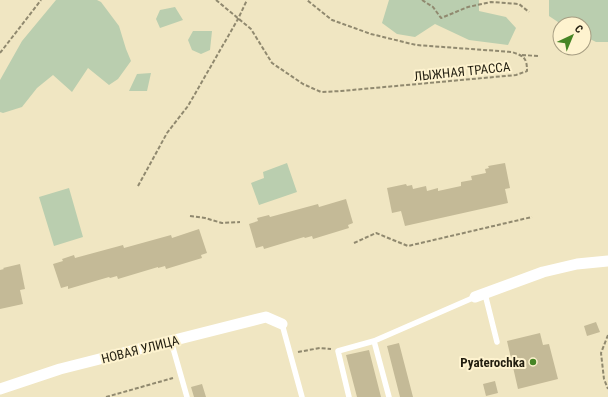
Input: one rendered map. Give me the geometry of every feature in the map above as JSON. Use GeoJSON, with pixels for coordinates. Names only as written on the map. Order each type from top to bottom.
{"type":"FeatureCollection","features":[{"type":"Feature","properties":{"kind":"street"},"geometry":{"type":"LineString","coordinates":[[480,295],[542,272],[577,264],[608,261]]}},
{"type":"Feature","properties":{"kind":"street","name":"НОВАЯ УЛИЦА"},"geometry":{"type":"LineString","coordinates":[[0,389],[60,369],[266,317],[282,324]]}},
{"type":"Feature","properties":{"kind":"lane"},"geometry":{"type":"LineString","coordinates":[[350,397],[338,351],[374,341],[480,295],[497,342]]}},
{"type":"Feature","properties":{"kind":"lane"},"geometry":{"type":"LineString","coordinates":[[282,324],[302,397]]}},
{"type":"Feature","properties":{"kind":"lane"},"geometry":{"type":"LineString","coordinates":[[171,341],[187,397]]}},
{"type":"Feature","properties":{"kind":"lane"},"geometry":{"type":"LineString","coordinates":[[374,341],[389,397]]}},
{"type":"Feature","properties":{"kind":"path"},"geometry":{"type":"LineString","coordinates":[[0,53],[41,0]]}},
{"type":"Feature","properties":{"kind":"path","name":"ЛЫЖНАЯ ТРАССА"},"geometry":{"type":"LineString","coordinates":[[216,0],[251,29],[272,63],[303,84],[321,92],[516,75],[527,72],[527,62],[522,55],[512,52],[416,44],[371,34],[332,20],[307,0]]}},
{"type":"Feature","properties":{"kind":"path"},"geometry":{"type":"LineString","coordinates":[[138,186],[167,134],[188,106],[238,19],[247,0]]}},
{"type":"Feature","properties":{"kind":"path"},"geometry":{"type":"LineString","coordinates":[[422,0],[433,7],[440,18],[468,7],[497,1],[519,4],[529,12]]}},
{"type":"Feature","properties":{"kind":"path"},"geometry":{"type":"LineString","coordinates":[[522,55],[538,56]]}},
{"type":"Feature","properties":{"kind":"path"},"geometry":{"type":"LineString","coordinates":[[190,216],[205,218],[222,223],[240,222]]}},
{"type":"Feature","properties":{"kind":"path"},"geometry":{"type":"LineString","coordinates":[[354,242],[376,233],[408,246],[532,217]]}},
{"type":"Feature","properties":{"kind":"path"},"geometry":{"type":"LineString","coordinates":[[608,334],[601,353],[604,379],[608,389]]}},
{"type":"Feature","properties":{"kind":"path"},"geometry":{"type":"LineString","coordinates":[[290,353],[320,348],[338,351]]}},
{"type":"Feature","properties":{"kind":"path"},"geometry":{"type":"LineString","coordinates":[[106,397],[181,376]]}},
{"type":"Feature","properties":{"kind":"green space"},"geometry":{"type":"Polygon","coordinates":[[[56,0],[97,0],[101,2],[119,26],[131,61],[118,79],[109,85],[88,68],[72,92],[53,75],[37,88],[22,107],[3,113],[0,112],[0,80],[22,41],[56,0]]]}},
{"type":"Feature","properties":{"kind":"green space"},"geometry":{"type":"Polygon","coordinates":[[[389,0],[479,0],[479,11],[506,17],[516,28],[508,45],[469,40],[435,24],[415,37],[397,34],[382,23],[389,0]]]}},
{"type":"Feature","properties":{"kind":"green space"},"geometry":{"type":"Polygon","coordinates":[[[549,0],[608,0],[608,42],[596,42],[592,40],[592,16],[552,16],[552,18],[549,16],[549,0]]]}},
{"type":"Feature","properties":{"kind":"green space"},"geometry":{"type":"Polygon","coordinates":[[[175,7],[183,20],[160,28],[156,19],[160,10],[175,7]]]}},
{"type":"Feature","properties":{"kind":"green space"},"geometry":{"type":"Polygon","coordinates":[[[193,31],[212,31],[210,50],[201,54],[192,50],[188,40],[193,31]]]}},
{"type":"Feature","properties":{"kind":"green space"},"geometry":{"type":"Polygon","coordinates":[[[151,73],[147,91],[129,91],[137,74],[151,73]]]}},
{"type":"Feature","properties":{"kind":"green space"},"geometry":{"type":"Polygon","coordinates":[[[287,163],[297,192],[259,205],[251,183],[264,178],[263,172],[287,163]]]}},
{"type":"Feature","properties":{"kind":"green space"},"geometry":{"type":"Polygon","coordinates":[[[69,188],[83,237],[54,246],[39,197],[69,188]]]}},
{"type":"Feature","properties":{"kind":"building"},"geometry":{"type":"Polygon","coordinates":[[[505,163],[510,188],[505,189],[508,203],[405,226],[401,211],[392,213],[387,188],[406,184],[407,186],[412,185],[413,189],[426,186],[427,191],[438,188],[438,191],[461,186],[461,182],[472,180],[471,176],[486,173],[485,169],[489,168],[488,166],[505,163]]]}},
{"type":"Feature","properties":{"kind":"building"},"geometry":{"type":"Polygon","coordinates":[[[346,199],[353,223],[348,225],[349,228],[313,239],[312,236],[304,237],[264,249],[263,246],[256,248],[249,224],[258,221],[257,218],[269,215],[270,217],[318,204],[319,207],[346,199]]]}},
{"type":"Feature","properties":{"kind":"building"},"geometry":{"type":"Polygon","coordinates":[[[199,229],[207,253],[201,255],[202,258],[166,269],[165,266],[158,267],[118,279],[117,276],[109,277],[68,289],[68,286],[61,288],[53,264],[74,255],[75,258],[123,245],[124,248],[171,235],[172,238],[199,229]]]}},
{"type":"Feature","properties":{"kind":"building"},"geometry":{"type":"Polygon","coordinates":[[[20,264],[25,289],[20,290],[23,304],[0,309],[0,270],[20,264]]]}},
{"type":"Feature","properties":{"kind":"building"},"geometry":{"type":"Polygon","coordinates":[[[596,322],[600,332],[587,336],[584,326],[596,322]]]}},
{"type":"Feature","properties":{"kind":"building","name":"Pyaterochka"},"geometry":{"type":"Polygon","coordinates":[[[540,333],[543,345],[549,344],[558,379],[518,389],[507,341],[540,333]]]}},
{"type":"Feature","properties":{"kind":"building"},"geometry":{"type":"Polygon","coordinates":[[[399,343],[413,397],[400,397],[387,346],[399,343]]]}},
{"type":"Feature","properties":{"kind":"building"},"geometry":{"type":"Polygon","coordinates":[[[369,350],[381,397],[357,397],[346,355],[369,350]]]}},
{"type":"Feature","properties":{"kind":"building"},"geometry":{"type":"Polygon","coordinates":[[[495,381],[498,393],[486,396],[483,384],[495,381]]]}},
{"type":"Feature","properties":{"kind":"building"},"geometry":{"type":"Polygon","coordinates":[[[202,384],[206,397],[194,397],[191,387],[202,384]]]}},
{"type":"Feature","properties":{"kind":"place","name":"Pyaterochka"},"geometry":{"type":"Point","coordinates":[533,362]}}]}
